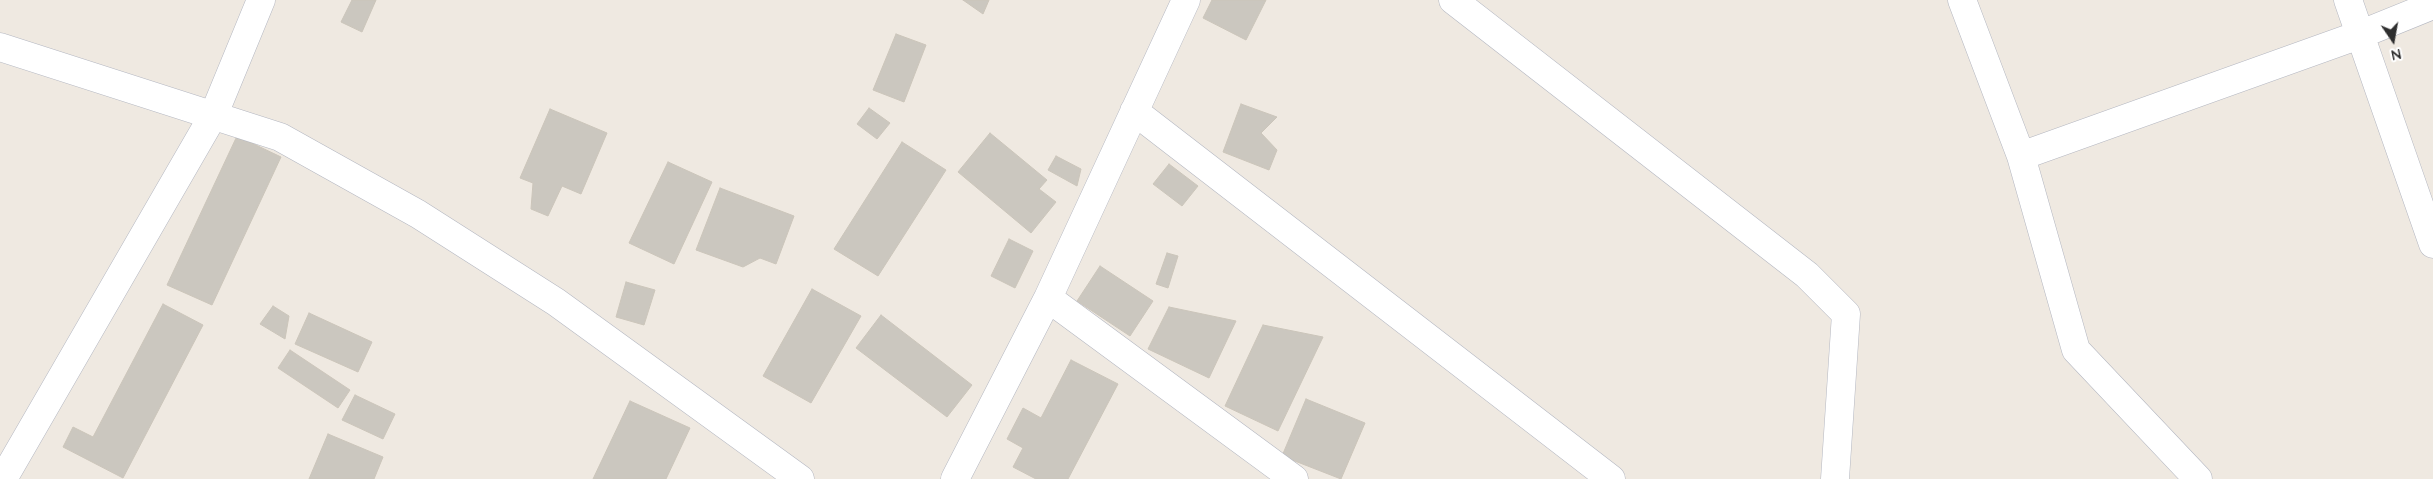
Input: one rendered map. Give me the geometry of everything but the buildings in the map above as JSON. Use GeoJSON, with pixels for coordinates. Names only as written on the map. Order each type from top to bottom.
{"type":"FeatureCollection","features":[{"type":"Feature","properties":{"kind":"street"},"geometry":{"type":"LineString","coordinates":[[12,476],[214,114],[260,0]]}},
{"type":"Feature","properties":{"kind":"street"},"geometry":{"type":"LineString","coordinates":[[955,479],[1048,298],[1186,0]]}},
{"type":"Feature","properties":{"kind":"street"},"geometry":{"type":"LineString","coordinates":[[1453,0],[1807,275],[1846,314],[1834,479]]}},
{"type":"Feature","properties":{"kind":"street"},"geometry":{"type":"LineString","coordinates":[[1962,0],[2021,156],[2076,350],[2198,479]]}},
{"type":"Feature","properties":{"kind":"street"},"geometry":{"type":"LineString","coordinates":[[2348,0],[2433,244]]}},
{"type":"Feature","properties":{"kind":"street"},"geometry":{"type":"LineString","coordinates":[[2021,156],[2359,35],[2433,5]]}},
{"type":"Feature","properties":{"kind":"street"},"geometry":{"type":"LineString","coordinates":[[0,46],[280,137],[418,214],[556,302],[800,479]]}},
{"type":"Feature","properties":{"kind":"street"},"geometry":{"type":"LineString","coordinates":[[1134,111],[1611,479]]}},
{"type":"Feature","properties":{"kind":"street"},"geometry":{"type":"LineString","coordinates":[[1048,298],[1294,479]]}}]}
